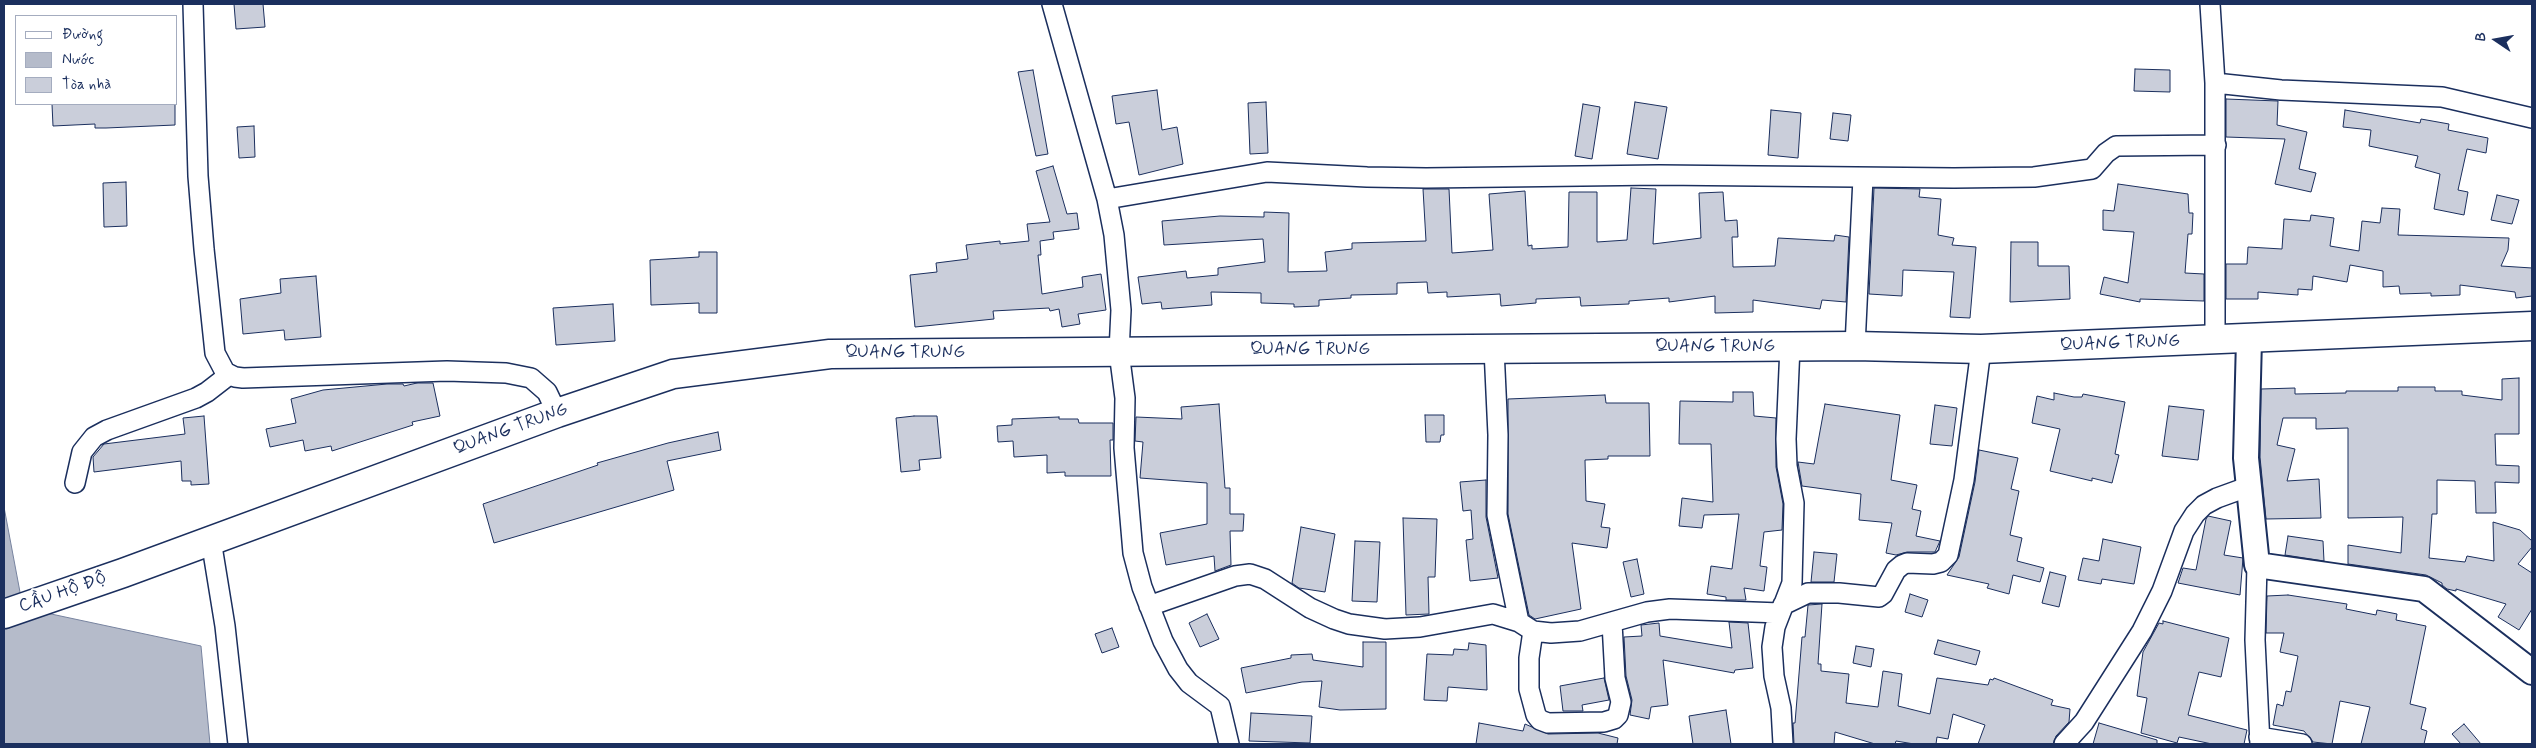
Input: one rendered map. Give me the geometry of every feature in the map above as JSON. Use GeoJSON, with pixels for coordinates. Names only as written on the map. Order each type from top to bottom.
{"type":"FeatureCollection","features":[{"type":"Feature","properties":{"kind":"main road","name":"QUANG TRUNG"},"geometry":{"type":"LineString","coordinates":[[123,573],[557,413],[674,374],[830,354],[1790,346],[1981,349],[2532,326]]}},
{"type":"Feature","properties":{"kind":"main road","name":"CẦU HỘ ĐỘ"},"geometry":{"type":"LineString","coordinates":[[4,614],[123,573]]}},
{"type":"Feature","properties":{"kind":"street"},"geometry":{"type":"LineString","coordinates":[[193,4],[198,176],[215,353],[220,364],[229,374],[243,378],[447,371],[506,373],[531,378],[547,392],[557,413]]}},
{"type":"Feature","properties":{"kind":"street"},"geometry":{"type":"LineString","coordinates":[[1052,4],[1107,199],[1119,281],[1119,352],[1125,398],[1124,448],[1134,553],[1149,606],[1178,669],[1199,692],[1220,706],[1229,744]]}},
{"type":"Feature","properties":{"kind":"street"},"geometry":{"type":"LineString","coordinates":[[2210,4],[2215,83],[2216,145],[2215,340]]}},
{"type":"Feature","properties":{"kind":"street"},"geometry":{"type":"LineString","coordinates":[[2215,83],[2281,90],[2442,97],[2532,118]]}},
{"type":"Feature","properties":{"kind":"street"},"geometry":{"type":"LineString","coordinates":[[1107,199],[1267,172],[1387,178],[1659,175],[1954,178],[2062,174],[2092,169],[2106,153],[2116,146],[2216,145]]}},
{"type":"Feature","properties":{"kind":"street"},"geometry":{"type":"LineString","coordinates":[[1855,346],[1863,178]]}},
{"type":"Feature","properties":{"kind":"street"},"geometry":{"type":"LineString","coordinates":[[2249,339],[2246,458],[2257,565],[2255,631],[2260,741],[2302,744]]}},
{"type":"Feature","properties":{"kind":"street"},"geometry":{"type":"LineString","coordinates":[[1783,744],[1781,708],[1772,662],[1775,627],[1792,582],[1794,503],[1787,466],[1786,440],[1790,346]]}},
{"type":"Feature","properties":{"kind":"street"},"geometry":{"type":"LineString","coordinates":[[1494,349],[1498,435],[1498,515],[1526,627],[1529,689],[1536,715],[1540,720],[1548,723],[1604,722],[1614,719],[1620,709],[1621,702],[1615,678],[1612,623]]}},
{"type":"Feature","properties":{"kind":"street"},"geometry":{"type":"LineString","coordinates":[[1149,606],[1235,576],[1250,574],[1265,579],[1310,608],[1334,619],[1354,625],[1385,629],[1410,628],[1493,614],[1526,627],[1551,633],[1580,631],[1647,612],[1781,609],[1808,593],[1839,593],[1879,597],[1883,594],[1896,570],[1902,565],[1907,563],[1933,564],[1941,562],[1948,555],[1964,480],[1981,349]]}},
{"type":"Feature","properties":{"kind":"street"},"geometry":{"type":"LineString","coordinates":[[75,483],[82,452],[94,437],[107,430],[196,398],[207,392],[229,374]]}},
{"type":"Feature","properties":{"kind":"street"},"geometry":{"type":"LineString","coordinates":[[2064,744],[2084,722],[2142,631],[2162,590],[2184,531],[2195,514],[2204,505],[2217,498],[2250,486]]}},
{"type":"Feature","properties":{"kind":"street"},"geometry":{"type":"LineString","coordinates":[[210,540],[225,626],[238,744]]}},
{"type":"Feature","properties":{"kind":"street"},"geometry":{"type":"LineString","coordinates":[[2257,565],[2424,588],[2532,672]]}},
{"type":"Feature","properties":{"kind":"water"},"geometry":{"type":"Polygon","coordinates":[[[4,507],[23,608],[201,646],[210,744],[4,744],[4,507]]]}},
{"type":"Feature","properties":{"kind":"building"},"geometry":{"type":"Polygon","coordinates":[[[234,4],[263,4],[265,27],[236,29],[234,4]]]}},
{"type":"Feature","properties":{"kind":"building"},"geometry":{"type":"Polygon","coordinates":[[[2135,69],[2170,70],[2170,92],[2134,91],[2135,69]]]}},
{"type":"Feature","properties":{"kind":"building"},"geometry":{"type":"Polygon","coordinates":[[[1033,70],[1048,154],[1036,156],[1018,72],[1033,70]]]}},
{"type":"Feature","properties":{"kind":"building"},"geometry":{"type":"Polygon","coordinates":[[[1157,90],[1162,130],[1177,127],[1183,164],[1139,175],[1129,122],[1116,124],[1112,96],[1157,90]]]}},
{"type":"Feature","properties":{"kind":"building"},"geometry":{"type":"Polygon","coordinates":[[[2226,99],[2278,101],[2277,125],[2307,132],[2299,169],[2316,173],[2311,192],[2275,184],[2285,139],[2226,137],[2226,99]]]}},
{"type":"Feature","properties":{"kind":"building"},"geometry":{"type":"Polygon","coordinates":[[[1266,102],[1268,153],[1250,154],[1248,103],[1266,102]]]}},
{"type":"Feature","properties":{"kind":"building"},"geometry":{"type":"Polygon","coordinates":[[[1635,102],[1667,107],[1658,159],[1627,154],[1635,102]]]}},
{"type":"Feature","properties":{"kind":"building"},"geometry":{"type":"Polygon","coordinates":[[[1583,104],[1600,107],[1592,159],[1575,156],[1583,104]]]}},
{"type":"Feature","properties":{"kind":"building"},"geometry":{"type":"Polygon","coordinates":[[[52,105],[175,105],[175,125],[106,128],[95,128],[95,124],[53,126],[52,105]]]}},
{"type":"Feature","properties":{"kind":"building"},"geometry":{"type":"Polygon","coordinates":[[[1771,110],[1801,113],[1798,158],[1768,155],[1771,110]]]}},
{"type":"Feature","properties":{"kind":"building"},"geometry":{"type":"Polygon","coordinates":[[[2345,110],[2420,123],[2421,119],[2449,124],[2448,130],[2488,138],[2486,153],[2467,149],[2458,190],[2468,192],[2464,215],[2434,209],[2440,174],[2415,167],[2418,156],[2369,146],[2371,130],[2343,127],[2345,110]]]}},
{"type":"Feature","properties":{"kind":"building"},"geometry":{"type":"Polygon","coordinates":[[[1833,113],[1851,115],[1848,141],[1830,139],[1833,113]]]}},
{"type":"Feature","properties":{"kind":"building"},"geometry":{"type":"Polygon","coordinates":[[[254,126],[255,157],[239,158],[237,127],[254,126]]]}},
{"type":"Feature","properties":{"kind":"building"},"geometry":{"type":"Polygon","coordinates":[[[1053,166],[1067,214],[1077,213],[1079,229],[1053,232],[1054,239],[1040,241],[1041,255],[1038,255],[1042,294],[1083,287],[1082,277],[1101,274],[1106,310],[1078,314],[1080,324],[1062,327],[1059,309],[1050,311],[1049,308],[993,311],[994,319],[915,327],[910,275],[937,272],[936,263],[968,259],[966,245],[1000,241],[1000,244],[1029,241],[1027,224],[1050,222],[1036,171],[1053,166]]]}},
{"type":"Feature","properties":{"kind":"building"},"geometry":{"type":"Polygon","coordinates":[[[126,182],[127,226],[104,227],[103,183],[126,182]]]}},
{"type":"Feature","properties":{"kind":"building"},"geometry":{"type":"Polygon","coordinates":[[[2118,184],[2188,194],[2189,213],[2193,213],[2192,234],[2188,234],[2185,273],[2204,274],[2204,301],[2140,299],[2140,302],[2100,294],[2104,277],[2128,283],[2134,232],[2103,230],[2103,210],[2114,211],[2118,184]]]}},
{"type":"Feature","properties":{"kind":"building"},"geometry":{"type":"Polygon","coordinates":[[[1631,188],[1656,189],[1653,244],[1701,238],[1699,193],[1723,192],[1725,221],[1737,220],[1738,237],[1732,237],[1733,267],[1775,266],[1778,238],[1834,241],[1835,235],[1849,237],[1846,302],[1822,300],[1820,309],[1753,300],[1753,312],[1715,313],[1715,296],[1669,302],[1669,298],[1629,301],[1629,304],[1581,306],[1580,297],[1536,299],[1536,303],[1501,306],[1500,294],[1447,297],[1447,292],[1428,293],[1427,282],[1397,283],[1397,294],[1351,295],[1351,298],[1319,300],[1319,306],[1294,307],[1294,304],[1261,303],[1261,293],[1211,292],[1212,305],[1162,309],[1161,302],[1142,304],[1138,277],[1186,271],[1187,278],[1218,275],[1218,268],[1265,262],[1263,239],[1164,245],[1162,221],[1220,216],[1264,217],[1264,212],[1289,213],[1288,272],[1327,271],[1325,252],[1352,249],[1352,243],[1426,241],[1423,189],[1449,189],[1452,253],[1493,250],[1489,194],[1525,191],[1528,246],[1532,245],[1532,249],[1568,247],[1569,192],[1597,192],[1597,242],[1627,240],[1631,188]]]}},
{"type":"Feature","properties":{"kind":"building"},"geometry":{"type":"Polygon","coordinates":[[[1874,188],[1920,189],[1919,197],[1941,199],[1938,235],[1954,238],[1952,245],[1976,247],[1970,318],[1950,317],[1954,272],[1903,270],[1902,296],[1869,294],[1874,188]]]}},
{"type":"Feature","properties":{"kind":"building"},"geometry":{"type":"Polygon","coordinates":[[[2497,195],[2519,200],[2512,224],[2491,220],[2497,195]]]}},
{"type":"Feature","properties":{"kind":"building"},"geometry":{"type":"Polygon","coordinates":[[[2382,208],[2400,209],[2398,235],[2509,238],[2508,250],[2501,266],[2532,268],[2532,296],[2516,298],[2515,292],[2460,285],[2460,295],[2431,296],[2431,293],[2400,294],[2399,286],[2383,287],[2383,271],[2350,265],[2347,282],[2313,276],[2312,290],[2298,289],[2298,295],[2258,292],[2258,299],[2226,299],[2226,264],[2247,264],[2248,247],[2282,249],[2284,219],[2310,221],[2311,215],[2334,218],[2330,246],[2359,251],[2362,221],[2380,223],[2382,208]]]}},
{"type":"Feature","properties":{"kind":"building"},"geometry":{"type":"Polygon","coordinates":[[[2011,242],[2038,242],[2038,266],[2069,266],[2070,299],[2010,302],[2011,242]]]}},
{"type":"Feature","properties":{"kind":"building"},"geometry":{"type":"Polygon","coordinates":[[[699,252],[717,252],[717,313],[699,313],[699,303],[651,305],[650,260],[699,257],[699,252]]]}},
{"type":"Feature","properties":{"kind":"building"},"geometry":{"type":"Polygon","coordinates":[[[316,276],[321,337],[285,340],[284,330],[243,334],[240,299],[281,293],[280,279],[316,276]]]}},
{"type":"Feature","properties":{"kind":"building"},"geometry":{"type":"Polygon","coordinates":[[[613,304],[615,341],[556,345],[553,308],[613,304]]]}},
{"type":"Feature","properties":{"kind":"building"},"geometry":{"type":"Polygon","coordinates":[[[2519,378],[2519,434],[2495,434],[2496,465],[2519,466],[2519,483],[2495,482],[2496,513],[2476,513],[2475,481],[2437,480],[2437,514],[2432,514],[2429,558],[2465,562],[2467,556],[2494,561],[2493,522],[2520,530],[2532,541],[2532,547],[2518,564],[2532,573],[2532,609],[2519,630],[2498,617],[2506,604],[2456,589],[2456,591],[2447,589],[2442,583],[2426,575],[2348,564],[2348,545],[2401,553],[2403,517],[2348,518],[2348,428],[2316,429],[2316,418],[2283,418],[2277,445],[2295,449],[2287,481],[2319,479],[2321,518],[2266,519],[2260,457],[2261,389],[2295,388],[2295,394],[2346,393],[2346,391],[2398,391],[2398,387],[2435,387],[2435,391],[2462,391],[2462,395],[2502,400],[2502,379],[2519,378]]]}},
{"type":"Feature","properties":{"kind":"building"},"geometry":{"type":"Polygon","coordinates":[[[417,383],[433,383],[440,416],[412,422],[413,425],[332,451],[331,446],[305,451],[303,440],[270,447],[266,429],[296,423],[291,399],[323,390],[387,384],[403,384],[404,386],[417,383]]]}},
{"type":"Feature","properties":{"kind":"building"},"geometry":{"type":"Polygon","coordinates":[[[1733,392],[1753,392],[1754,416],[1776,418],[1776,467],[1783,504],[1782,530],[1764,532],[1760,566],[1767,567],[1764,591],[1744,588],[1746,600],[1726,600],[1726,597],[1707,594],[1711,566],[1732,569],[1739,514],[1704,515],[1702,528],[1679,526],[1682,498],[1713,502],[1711,444],[1679,444],[1680,401],[1733,402],[1733,392]]]}},
{"type":"Feature","properties":{"kind":"building"},"geometry":{"type":"Polygon","coordinates":[[[2054,393],[2074,397],[2082,397],[2083,394],[2125,402],[2115,454],[2119,455],[2112,483],[2092,478],[2092,481],[2050,471],[2060,429],[2032,423],[2037,396],[2054,400],[2054,393]]]}},
{"type":"Feature","properties":{"kind":"building"},"geometry":{"type":"Polygon","coordinates":[[[1605,395],[1606,403],[1649,403],[1650,456],[1608,456],[1608,459],[1585,460],[1586,501],[1605,504],[1601,527],[1610,528],[1607,548],[1572,543],[1581,609],[1535,619],[1529,615],[1508,514],[1508,399],[1605,395]]]}},
{"type":"Feature","properties":{"kind":"building"},"geometry":{"type":"Polygon","coordinates":[[[1219,404],[1225,488],[1230,488],[1230,514],[1244,514],[1243,531],[1230,531],[1231,565],[1215,571],[1214,556],[1166,565],[1160,533],[1207,524],[1207,483],[1140,478],[1143,442],[1135,441],[1136,417],[1182,419],[1181,407],[1219,404]]]}},
{"type":"Feature","properties":{"kind":"building"},"geometry":{"type":"Polygon","coordinates":[[[1825,404],[1900,415],[1891,480],[1917,485],[1912,509],[1921,511],[1916,536],[1940,541],[1935,552],[1907,552],[1896,555],[1886,553],[1892,523],[1859,520],[1861,494],[1802,486],[1798,462],[1814,464],[1825,404]]]}},
{"type":"Feature","properties":{"kind":"building"},"geometry":{"type":"Polygon","coordinates":[[[1935,405],[1957,408],[1952,446],[1930,444],[1935,405]]]}},
{"type":"Feature","properties":{"kind":"building"},"geometry":{"type":"Polygon","coordinates":[[[2169,406],[2204,410],[2198,460],[2162,456],[2169,406]]]}},
{"type":"Feature","properties":{"kind":"building"},"geometry":{"type":"Polygon","coordinates":[[[1425,415],[1444,415],[1444,435],[1441,435],[1440,442],[1426,442],[1425,415]]]}},
{"type":"Feature","properties":{"kind":"building"},"geometry":{"type":"Polygon","coordinates":[[[204,416],[209,484],[191,485],[191,481],[182,481],[181,461],[94,472],[93,457],[104,444],[185,434],[183,418],[204,416]]]}},
{"type":"Feature","properties":{"kind":"building"},"geometry":{"type":"Polygon","coordinates":[[[937,416],[941,458],[919,460],[920,470],[901,472],[896,418],[937,416]]]}},
{"type":"Feature","properties":{"kind":"building"},"geometry":{"type":"Polygon","coordinates":[[[1059,417],[1059,419],[1078,419],[1079,423],[1113,423],[1113,440],[1110,440],[1111,476],[1065,476],[1065,472],[1047,473],[1047,455],[1014,457],[1013,441],[998,442],[997,426],[1012,425],[1012,419],[1059,417]]]}},
{"type":"Feature","properties":{"kind":"building"},"geometry":{"type":"Polygon","coordinates":[[[718,432],[721,450],[667,461],[674,490],[494,543],[483,504],[598,465],[597,463],[668,443],[718,432]]]}},
{"type":"Feature","properties":{"kind":"building"},"geometry":{"type":"Polygon","coordinates":[[[1979,450],[2018,458],[2011,489],[2019,491],[2010,535],[2022,538],[2017,561],[2044,568],[2040,582],[2013,575],[2009,594],[1987,588],[1989,584],[1947,575],[1959,557],[1975,482],[1979,450]]]}},
{"type":"Feature","properties":{"kind":"building"},"geometry":{"type":"Polygon","coordinates":[[[1486,480],[1486,517],[1498,578],[1470,581],[1466,540],[1473,539],[1471,510],[1463,511],[1460,482],[1486,480]]]}},
{"type":"Feature","properties":{"kind":"building"},"geometry":{"type":"Polygon","coordinates":[[[2208,516],[2231,521],[2224,555],[2243,558],[2240,595],[2178,583],[2183,568],[2196,570],[2208,516]]]}},
{"type":"Feature","properties":{"kind":"building"},"geometry":{"type":"Polygon","coordinates":[[[1403,518],[1437,519],[1435,577],[1428,577],[1429,614],[1406,615],[1403,518]]]}},
{"type":"Feature","properties":{"kind":"building"},"geometry":{"type":"Polygon","coordinates":[[[1301,527],[1335,534],[1325,592],[1299,588],[1292,583],[1301,527]]]}},
{"type":"Feature","properties":{"kind":"building"},"geometry":{"type":"Polygon","coordinates":[[[2288,536],[2323,541],[2324,561],[2285,555],[2288,536]]]}},
{"type":"Feature","properties":{"kind":"building"},"geometry":{"type":"Polygon","coordinates":[[[2103,539],[2141,547],[2134,584],[2102,579],[2101,584],[2078,580],[2083,558],[2099,561],[2103,539]]]}},
{"type":"Feature","properties":{"kind":"building"},"geometry":{"type":"Polygon","coordinates":[[[1355,541],[1380,542],[1377,602],[1352,601],[1355,541]]]}},
{"type":"Feature","properties":{"kind":"building"},"geometry":{"type":"Polygon","coordinates":[[[1814,552],[1837,554],[1834,582],[1811,582],[1814,552]]]}},
{"type":"Feature","properties":{"kind":"building"},"geometry":{"type":"Polygon","coordinates":[[[1637,559],[1644,594],[1631,597],[1623,562],[1637,559]]]}},
{"type":"Feature","properties":{"kind":"building"},"geometry":{"type":"Polygon","coordinates":[[[2050,572],[2066,576],[2059,607],[2042,603],[2050,572]]]}},
{"type":"Feature","properties":{"kind":"building"},"geometry":{"type":"Polygon","coordinates":[[[1910,594],[1928,600],[1922,617],[1905,612],[1910,594]]]}},
{"type":"Feature","properties":{"kind":"building"},"geometry":{"type":"Polygon","coordinates":[[[2288,595],[2347,604],[2346,609],[2376,615],[2377,610],[2397,614],[2396,620],[2426,626],[2410,704],[2426,708],[2421,729],[2427,731],[2424,744],[2361,744],[2370,707],[2340,701],[2332,744],[2313,742],[2304,731],[2273,725],[2277,704],[2283,706],[2286,691],[2291,692],[2298,656],[2280,652],[2284,633],[2266,633],[2267,596],[2288,595]]]}},
{"type":"Feature","properties":{"kind":"building"},"geometry":{"type":"Polygon","coordinates":[[[1822,604],[1818,664],[1821,664],[1821,671],[1849,674],[1846,703],[1878,707],[1883,671],[1902,674],[1898,706],[1930,714],[1937,678],[1988,685],[1990,679],[1993,680],[1994,678],[2053,700],[2051,705],[2070,709],[2069,722],[2056,736],[2053,744],[1978,744],[1985,725],[1953,714],[1948,739],[1937,737],[1936,744],[1914,744],[1896,741],[1895,744],[1875,744],[1835,732],[1834,744],[1794,744],[1793,723],[1795,723],[1802,637],[1805,637],[1808,605],[1822,604]]]}},
{"type":"Feature","properties":{"kind":"building"},"geometry":{"type":"Polygon","coordinates":[[[1207,614],[1219,639],[1200,647],[1189,623],[1207,614]]]}},
{"type":"Feature","properties":{"kind":"building"},"geometry":{"type":"Polygon","coordinates":[[[2163,621],[2229,638],[2221,677],[2199,672],[2188,715],[2247,730],[2244,744],[2212,744],[2179,737],[2177,743],[2141,733],[2147,698],[2137,696],[2143,652],[2159,623],[2163,624],[2163,621]]]}},
{"type":"Feature","properties":{"kind":"building"},"geometry":{"type":"Polygon","coordinates":[[[1729,622],[1748,623],[1753,668],[1735,670],[1734,673],[1663,660],[1668,705],[1651,707],[1649,719],[1630,715],[1632,700],[1626,676],[1624,637],[1642,636],[1641,625],[1659,623],[1660,636],[1732,648],[1729,622]]]}},
{"type":"Feature","properties":{"kind":"building"},"geometry":{"type":"Polygon","coordinates":[[[1112,628],[1119,647],[1102,653],[1095,634],[1112,628]]]}},
{"type":"Feature","properties":{"kind":"building"},"geometry":{"type":"Polygon","coordinates":[[[1938,640],[1980,651],[1976,665],[1934,654],[1938,640]]]}},
{"type":"Feature","properties":{"kind":"building"},"geometry":{"type":"Polygon","coordinates":[[[1363,642],[1386,642],[1386,709],[1340,710],[1319,707],[1322,681],[1302,682],[1246,693],[1241,668],[1291,658],[1291,655],[1312,654],[1313,660],[1363,667],[1363,642]]]}},
{"type":"Feature","properties":{"kind":"building"},"geometry":{"type":"Polygon","coordinates":[[[1469,643],[1486,645],[1487,690],[1448,687],[1447,701],[1424,700],[1427,654],[1453,655],[1454,649],[1468,650],[1469,643]]]}},
{"type":"Feature","properties":{"kind":"building"},"geometry":{"type":"Polygon","coordinates":[[[1856,646],[1874,649],[1871,667],[1853,663],[1856,646]]]}},
{"type":"Feature","properties":{"kind":"building"},"geometry":{"type":"Polygon","coordinates":[[[1604,678],[1609,700],[1582,705],[1583,711],[1563,711],[1560,686],[1604,678]]]}},
{"type":"Feature","properties":{"kind":"building"},"geometry":{"type":"Polygon","coordinates":[[[1726,710],[1731,744],[1693,744],[1689,716],[1726,710]]]}},
{"type":"Feature","properties":{"kind":"building"},"geometry":{"type":"Polygon","coordinates":[[[1251,713],[1312,716],[1310,743],[1249,741],[1251,713]]]}},
{"type":"Feature","properties":{"kind":"building"},"geometry":{"type":"Polygon","coordinates":[[[1479,723],[1523,731],[1525,724],[1548,734],[1598,733],[1618,738],[1617,744],[1476,744],[1479,723]]]}},
{"type":"Feature","properties":{"kind":"building"},"geometry":{"type":"Polygon","coordinates":[[[2099,723],[2157,740],[2157,744],[2093,744],[2099,723]]]}},
{"type":"Feature","properties":{"kind":"building"},"geometry":{"type":"Polygon","coordinates":[[[2464,724],[2481,744],[2461,744],[2452,734],[2464,724]]]}}]}
